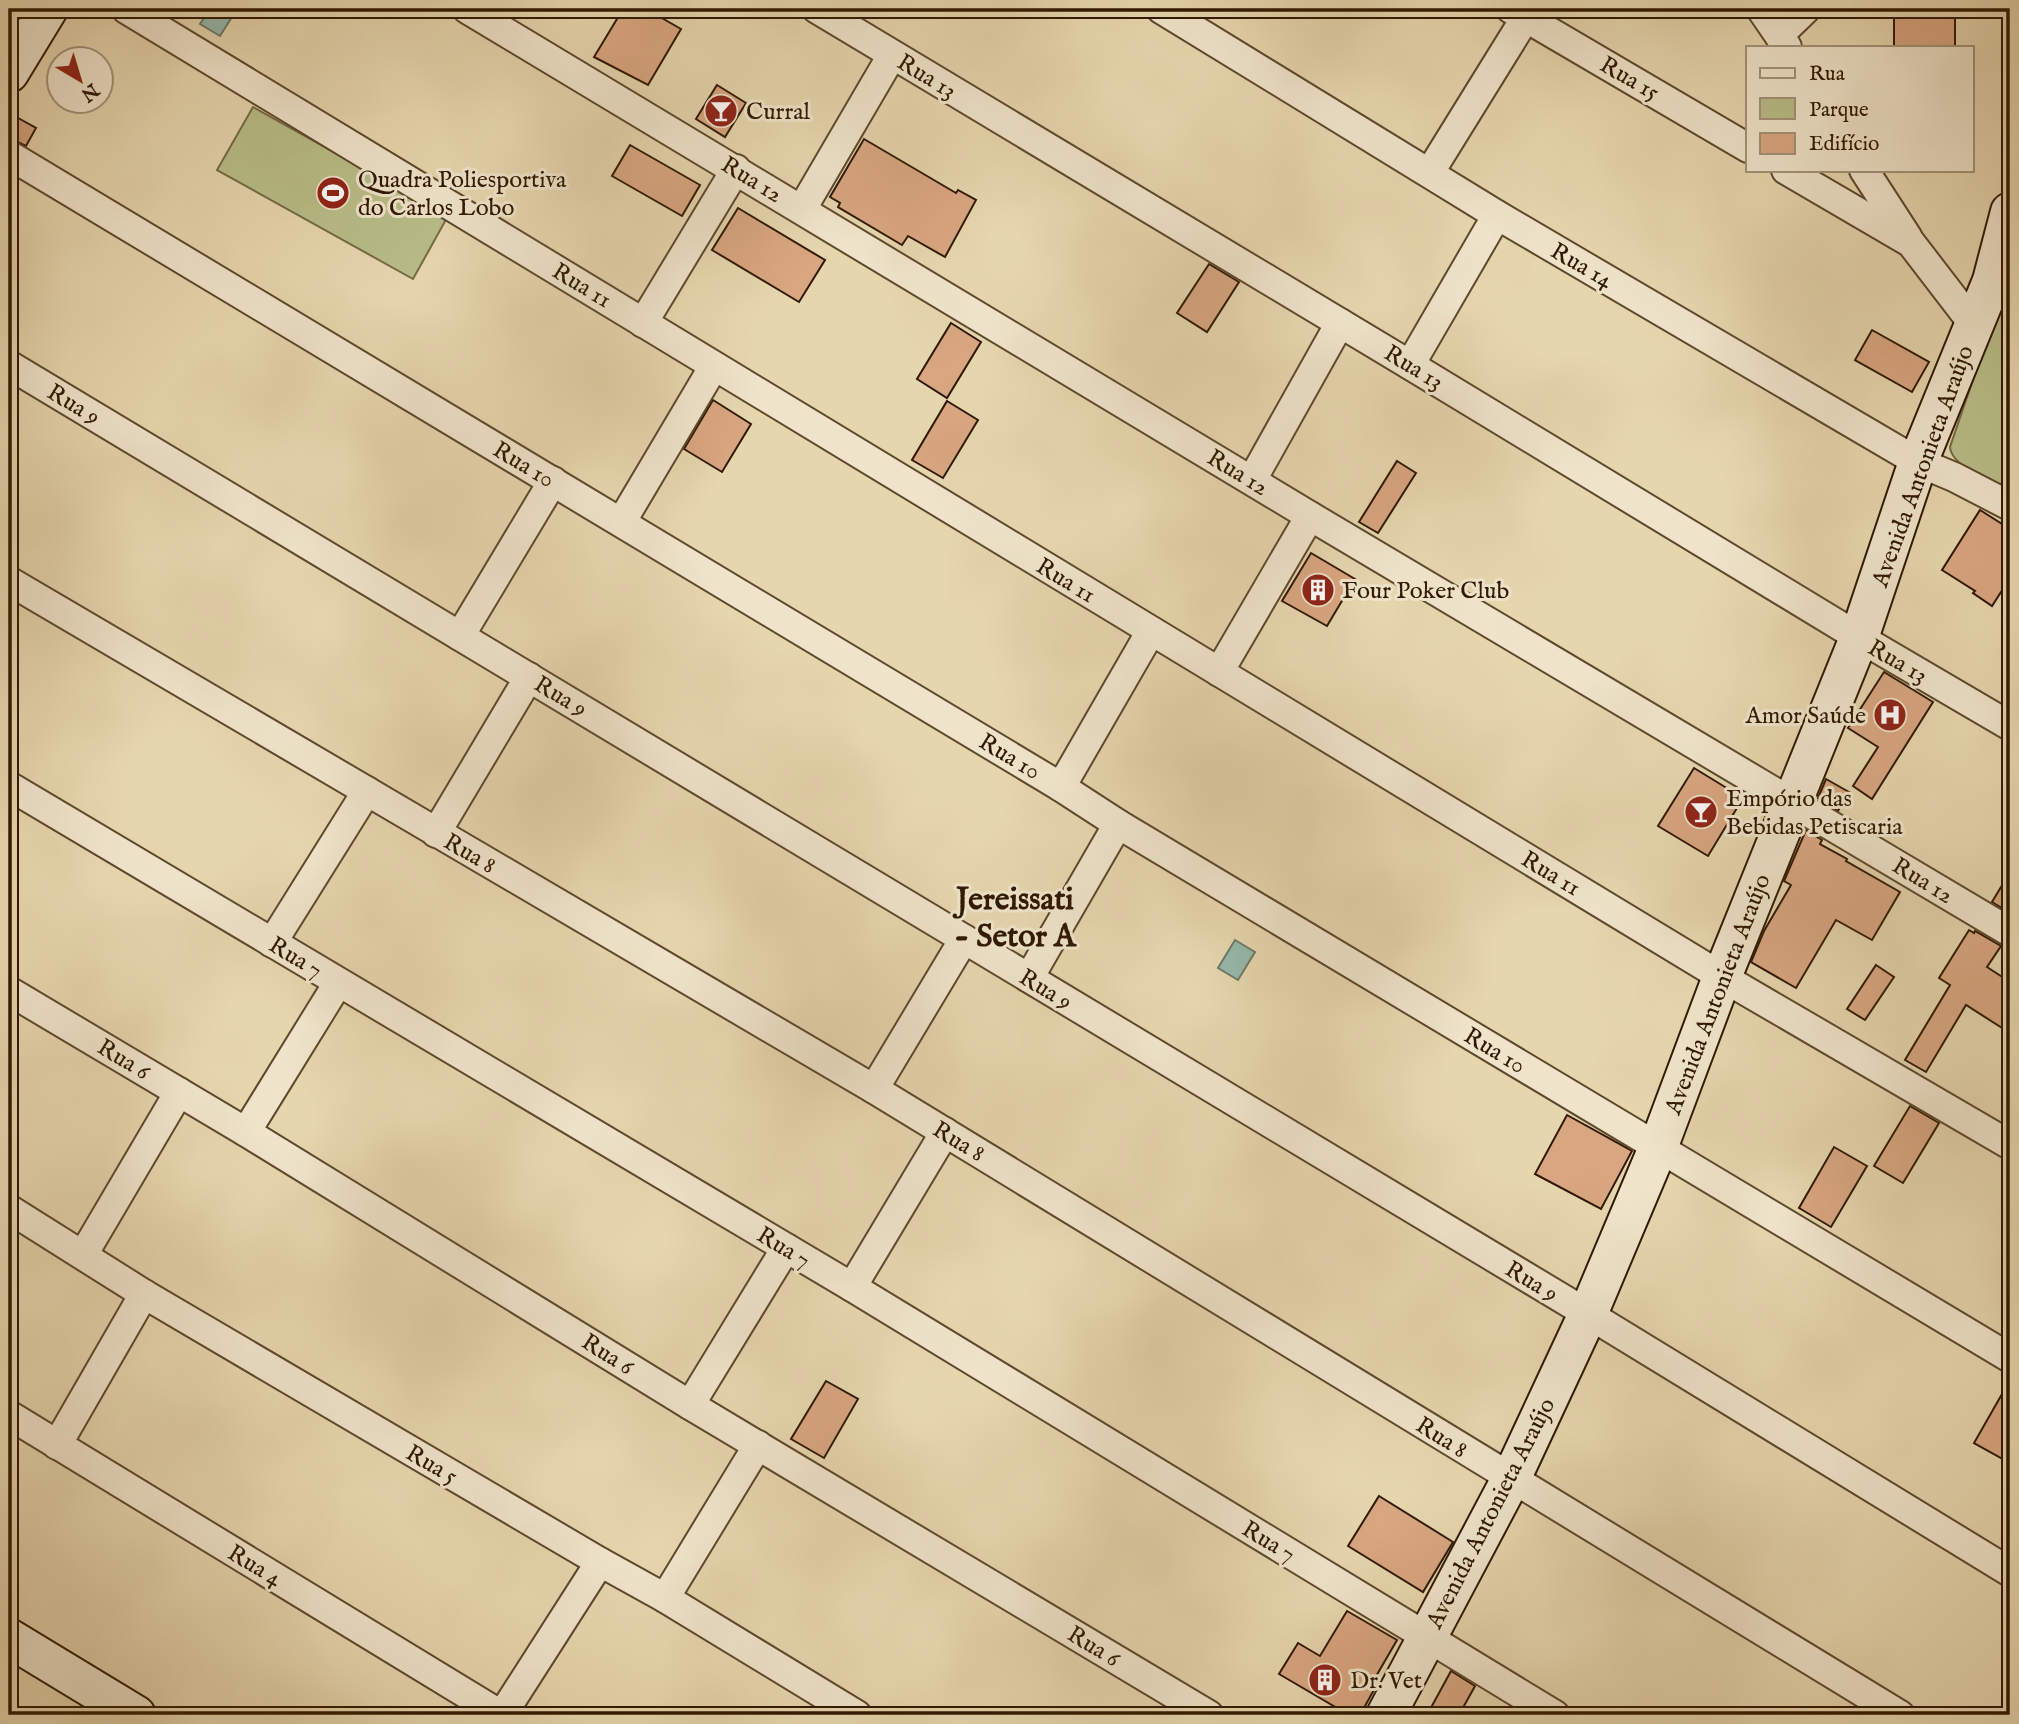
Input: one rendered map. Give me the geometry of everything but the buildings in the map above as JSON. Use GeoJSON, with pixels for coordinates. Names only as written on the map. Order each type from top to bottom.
{"type":"FeatureCollection","features":[{"type":"Feature","properties":{"kind":"street"},"geometry":{"type":"LineString","coordinates":[[9,73],[48,9]]}},
{"type":"Feature","properties":{"kind":"street","name":"Rua 11"},"geometry":{"type":"LineString","coordinates":[[126,9],[1722,977],[2010,1145]]}},
{"type":"Feature","properties":{"kind":"street","name":"Rua 12"},"geometry":{"type":"LineString","coordinates":[[467,9],[1310,516],[2010,932]]}},
{"type":"Feature","properties":{"kind":"street","name":"Rua 14"},"geometry":{"type":"LineString","coordinates":[[1161,9],[1497,215],[1918,463],[1954,477],[2010,506]]}},
{"type":"Feature","properties":{"kind":"street"},"geometry":{"type":"LineString","coordinates":[[1761,9],[1783,41],[1806,9]]}},
{"type":"Feature","properties":{"kind":"street","name":"Rua 13"},"geometry":{"type":"LineString","coordinates":[[826,11],[892,55],[1859,638],[2010,726]]}},
{"type":"Feature","properties":{"kind":"street"},"geometry":{"type":"LineString","coordinates":[[1430,172],[1519,13]]}},
{"type":"Feature","properties":{"kind":"street","name":"Rua 15"},"geometry":{"type":"LineString","coordinates":[[1519,13],[1746,147]]}},
{"type":"Feature","properties":{"kind":"street"},"geometry":{"type":"LineString","coordinates":[[802,209],[892,55]]}},
{"type":"Feature","properties":{"kind":"street","name":"Rua 10"},"geometry":{"type":"LineString","coordinates":[[9,155],[622,521],[1118,824],[2010,1358]]}},
{"type":"Feature","properties":{"kind":"street"},"geometry":{"type":"LineString","coordinates":[[643,323],[736,169]]}},
{"type":"Feature","properties":{"kind":"street"},"geometry":{"type":"LineString","coordinates":[[1789,172],[1911,243]]}},
{"type":"Feature","properties":{"kind":"street"},"geometry":{"type":"LineString","coordinates":[[1865,172],[1911,243],[1974,325]]}},
{"type":"Feature","properties":{"kind":"street","name":"Avenida Antonieta Araújo"},"geometry":{"type":"LineString","coordinates":[[1386,1715],[1511,1479],[1588,1314],[1658,1148],[1722,977],[1859,638],[1918,463],[1992,281],[2005,256],[2010,212]]}},
{"type":"Feature","properties":{"kind":"street"},"geometry":{"type":"LineString","coordinates":[[1410,365],[1497,215]]}},
{"type":"Feature","properties":{"kind":"street"},"geometry":{"type":"LineString","coordinates":[[1252,480],[1340,323]]}},
{"type":"Feature","properties":{"kind":"street","name":"Rua 9"},"geometry":{"type":"LineString","coordinates":[[9,365],[1588,1314],[2010,1572]]}},
{"type":"Feature","properties":{"kind":"street"},"geometry":{"type":"LineString","coordinates":[[622,521],[714,366]]}},
{"type":"Feature","properties":{"kind":"street"},"geometry":{"type":"LineString","coordinates":[[460,636],[553,481]]}},
{"type":"Feature","properties":{"kind":"street"},"geometry":{"type":"LineString","coordinates":[[1219,672],[1310,516]]}},
{"type":"Feature","properties":{"kind":"street","name":"Rua 8"},"geometry":{"type":"LineString","coordinates":[[9,580],[874,1089],[1900,1715]]}},
{"type":"Feature","properties":{"kind":"street"},"geometry":{"type":"LineString","coordinates":[[1061,787],[1151,631]]}},
{"type":"Feature","properties":{"kind":"street"},"geometry":{"type":"LineString","coordinates":[[436,833],[529,677]]}},
{"type":"Feature","properties":{"kind":"street","name":"Rua 7"},"geometry":{"type":"LineString","coordinates":[[9,786],[852,1287],[1555,1715]]}},
{"type":"Feature","properties":{"kind":"street"},"geometry":{"type":"LineString","coordinates":[[272,943],[367,791]]}},
{"type":"Feature","properties":{"kind":"street"},"geometry":{"type":"LineString","coordinates":[[1029,978],[1118,824]]}},
{"type":"Feature","properties":{"kind":"street"},"geometry":{"type":"LineString","coordinates":[[874,1089],[964,939]]}},
{"type":"Feature","properties":{"kind":"street"},"geometry":{"type":"LineString","coordinates":[[246,1132],[338,983]]}},
{"type":"Feature","properties":{"kind":"street","name":"Rua 6"},"geometry":{"type":"LineString","coordinates":[[9,991],[246,1132],[690,1405],[1209,1715]]}},
{"type":"Feature","properties":{"kind":"street"},"geometry":{"type":"LineString","coordinates":[[83,1255],[179,1092]]}},
{"type":"Feature","properties":{"kind":"street"},"geometry":{"type":"LineString","coordinates":[[852,1287],[945,1132]]}},
{"type":"Feature","properties":{"kind":"street","name":"Rua 5"},"geometry":{"type":"LineString","coordinates":[[9,1209],[144,1294],[665,1598],[857,1715]]}},
{"type":"Feature","properties":{"kind":"street"},"geometry":{"type":"LineString","coordinates":[[690,1405],[786,1248]]}},
{"type":"Feature","properties":{"kind":"street"},"geometry":{"type":"LineString","coordinates":[[57,1445],[144,1294]]}},
{"type":"Feature","properties":{"kind":"street","name":"Rua 4"},"geometry":{"type":"LineString","coordinates":[[9,1415],[502,1715]]}},
{"type":"Feature","properties":{"kind":"street"},"geometry":{"type":"LineString","coordinates":[[665,1598],[758,1445]]}},
{"type":"Feature","properties":{"kind":"street"},"geometry":{"type":"LineString","coordinates":[[502,1715],[600,1562]]}},
{"type":"Feature","properties":{"kind":"street"},"geometry":{"type":"LineString","coordinates":[[9,1638],[136,1715]]}},
{"type":"Feature","properties":{"kind":"green space","name":"Quadra Poliesportiva do Carlos Lobo"},"geometry":{"type":"Polygon","coordinates":[[[253,107],[448,216],[413,279],[217,170],[253,107]]]}},
{"type":"Feature","properties":{"kind":"green space"},"geometry":{"type":"Polygon","coordinates":[[[2010,282],[2010,494],[1965,468],[1952,454],[1950,447],[2003,292],[2010,282]]]}},
{"type":"Feature","properties":{"kind":"shaded area"},"geometry":{"type":"Polygon","coordinates":[[[210,9],[237,9],[220,36],[200,24],[210,9]]]}},
{"type":"Feature","properties":{"kind":"shaded area"},"geometry":{"type":"Polygon","coordinates":[[[1235,940],[1255,952],[1238,980],[1218,968],[1235,940]]]}},
{"type":"Feature","properties":{"kind":"place","name":"Curral"},"geometry":{"type":"Point","coordinates":[721,111]}},
{"type":"Feature","properties":{"kind":"place","name":"Quadra Poliesportiva do Carlos Lobo"},"geometry":{"type":"Point","coordinates":[333,193]}},
{"type":"Feature","properties":{"kind":"place","name":"Four Poker Club"},"geometry":{"type":"Point","coordinates":[1318,590]}},
{"type":"Feature","properties":{"kind":"place","name":"Amor Saúde"},"geometry":{"type":"Point","coordinates":[1890,715]}},
{"type":"Feature","properties":{"kind":"place","name":"Empório das Bebidas Petiscaria"},"geometry":{"type":"Point","coordinates":[1701,812]}},
{"type":"Feature","properties":{"kind":"place","name":"Dr. Vet"},"geometry":{"type":"Point","coordinates":[1325,1680]}},
{"type":"Feature","properties":{"kind":"district","name":"Jereissati - Setor A"},"geometry":{"type":"Point","coordinates":[1015,916]}}]}
